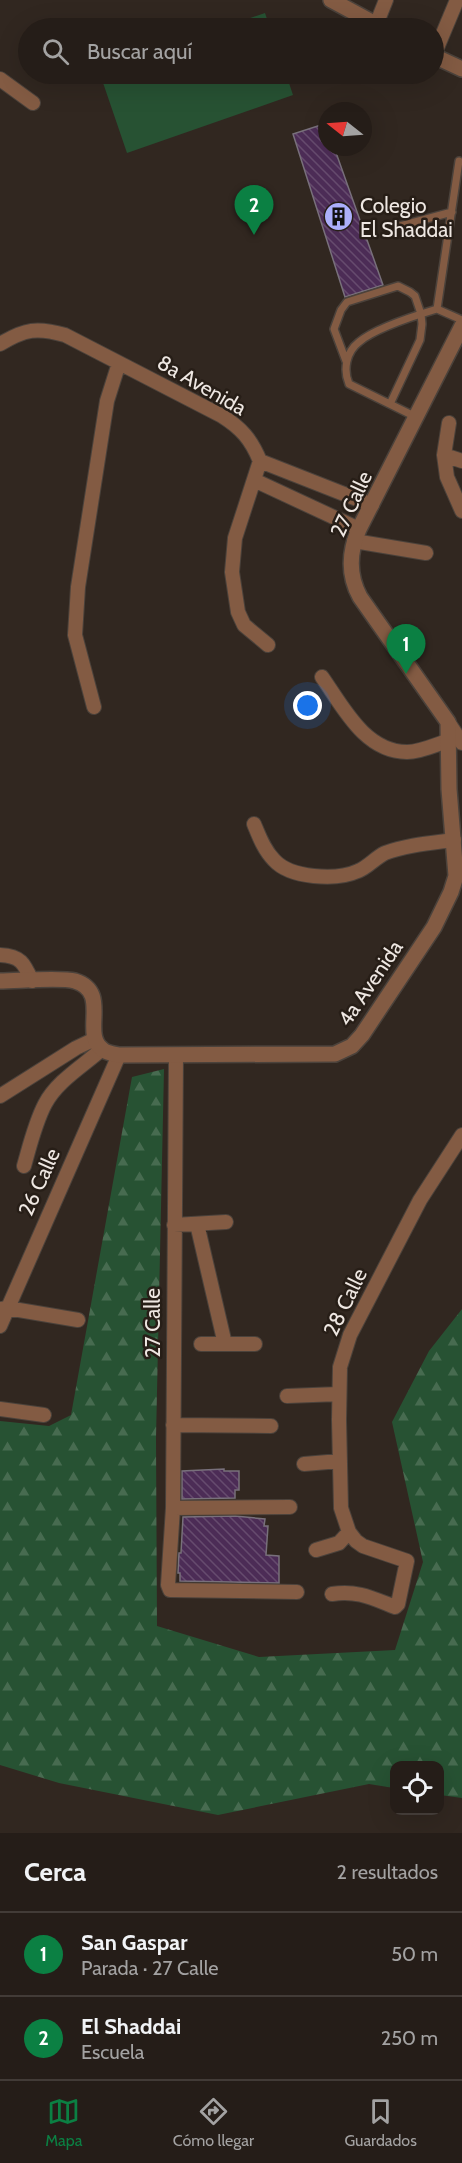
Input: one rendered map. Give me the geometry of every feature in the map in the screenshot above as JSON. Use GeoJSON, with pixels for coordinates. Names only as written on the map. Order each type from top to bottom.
{"type":"FeatureCollection","features":[{"type":"Feature","properties":{"kind":"street"},"geometry":{"type":"LineString","coordinates":[[331,0],[363,18]]}},
{"type":"Feature","properties":{"kind":"street"},"geometry":{"type":"LineString","coordinates":[[381,18],[386,0]]}},
{"type":"Feature","properties":{"kind":"street"},"geometry":{"type":"LineString","coordinates":[[444,31],[457,0]]}},
{"type":"Feature","properties":{"kind":"street"},"geometry":{"type":"LineString","coordinates":[[444,60],[462,69]]}},
{"type":"Feature","properties":{"kind":"street"},"geometry":{"type":"LineString","coordinates":[[0,79],[33,103]]}},
{"type":"Feature","properties":{"kind":"street","name":"27 Calle"},"geometry":{"type":"LineString","coordinates":[[448,722],[356,591],[351,569],[357,535],[462,326]]}},
{"type":"Feature","properties":{"kind":"street","name":"8a Avenida"},"geometry":{"type":"LineString","coordinates":[[0,344],[39,328],[65,335],[241,428],[260,461]]}},
{"type":"Feature","properties":{"kind":"street"},"geometry":{"type":"LineString","coordinates":[[94,707],[75,635],[78,587],[107,401],[119,363]]}},
{"type":"Feature","properties":{"kind":"street"},"geometry":{"type":"LineString","coordinates":[[449,423],[444,455],[447,477],[462,511]]}},
{"type":"Feature","properties":{"kind":"street"},"geometry":{"type":"LineString","coordinates":[[444,455],[462,461]]}},
{"type":"Feature","properties":{"kind":"street"},"geometry":{"type":"LineString","coordinates":[[268,645],[244,625],[236,605],[232,572],[235,538],[260,461],[372,505]]}},
{"type":"Feature","properties":{"kind":"street"},"geometry":{"type":"LineString","coordinates":[[254,480],[357,535],[426,553]]}},
{"type":"Feature","properties":{"kind":"street"},"geometry":{"type":"LineString","coordinates":[[322,677],[368,739],[387,749],[407,752],[455,742]]}},
{"type":"Feature","properties":{"kind":"street","name":"4a Avenida"},"geometry":{"type":"LineString","coordinates":[[98,1044],[119,1055],[335,1054],[352,1046],[362,1035],[434,927],[446,904],[456,876],[449,789],[455,742],[448,722]]}},
{"type":"Feature","properties":{"kind":"street"},"geometry":{"type":"LineString","coordinates":[[254,824],[275,862],[293,873],[318,876],[337,876],[358,871],[387,852],[454,840]]}},
{"type":"Feature","properties":{"kind":"street"},"geometry":{"type":"LineString","coordinates":[[0,955],[14,956],[26,965],[32,981]]}},
{"type":"Feature","properties":{"kind":"street"},"geometry":{"type":"LineString","coordinates":[[0,981],[68,980],[82,984],[93,996],[98,1044],[46,1103],[31,1138],[24,1166]]}},
{"type":"Feature","properties":{"kind":"street"},"geometry":{"type":"LineString","coordinates":[[0,1096],[76,1048],[98,1044]]}},
{"type":"Feature","properties":{"kind":"street","name":"26 Calle"},"geometry":{"type":"LineString","coordinates":[[0,1326],[4,1308],[119,1055]]}},
{"type":"Feature","properties":{"kind":"street","name":"27 Calle"},"geometry":{"type":"LineString","coordinates":[[176,1055],[173,1508],[168,1585],[170,1590],[297,1592]]}},
{"type":"Feature","properties":{"kind":"street","name":"28 Calle"},"geometry":{"type":"LineString","coordinates":[[352,1537],[341,1508],[340,1367],[350,1335],[420,1200],[462,1135]]}},
{"type":"Feature","properties":{"kind":"street"},"geometry":{"type":"LineString","coordinates":[[174,1225],[226,1222]]}},
{"type":"Feature","properties":{"kind":"street"},"geometry":{"type":"LineString","coordinates":[[198,1224],[225,1344]]}},
{"type":"Feature","properties":{"kind":"street"},"geometry":{"type":"LineString","coordinates":[[4,1308],[78,1320]]}},
{"type":"Feature","properties":{"kind":"street"},"geometry":{"type":"LineString","coordinates":[[201,1344],[255,1344]]}},
{"type":"Feature","properties":{"kind":"street"},"geometry":{"type":"LineString","coordinates":[[287,1396],[339,1394]]}},
{"type":"Feature","properties":{"kind":"street"},"geometry":{"type":"LineString","coordinates":[[0,1409],[44,1415]]}},
{"type":"Feature","properties":{"kind":"street"},"geometry":{"type":"LineString","coordinates":[[173,1425],[271,1426]]}},
{"type":"Feature","properties":{"kind":"street"},"geometry":{"type":"LineString","coordinates":[[304,1464],[340,1461]]}},
{"type":"Feature","properties":{"kind":"street"},"geometry":{"type":"LineString","coordinates":[[173,1508],[291,1508]]}},
{"type":"Feature","properties":{"kind":"street"},"geometry":{"type":"LineString","coordinates":[[316,1550],[352,1537],[363,1546],[407,1561],[398,1604],[395,1607],[357,1593],[347,1591],[332,1594]]}},
{"type":"Feature","properties":{"kind":"lane"},"geometry":{"type":"LineString","coordinates":[[437,309],[459,161]]}},
{"type":"Feature","properties":{"kind":"lane"},"geometry":{"type":"LineString","coordinates":[[400,226],[452,212]]}},
{"type":"Feature","properties":{"kind":"lane"},"geometry":{"type":"LineString","coordinates":[[346,361],[334,329],[341,310],[347,302],[398,286],[415,296],[422,314],[420,340],[390,404]]}},
{"type":"Feature","properties":{"kind":"lane"},"geometry":{"type":"LineString","coordinates":[[416,417],[349,384],[345,370],[346,361],[357,342],[422,314],[437,309],[462,320]]}},
{"type":"Feature","properties":{"kind":"green space"},"geometry":{"type":"Polygon","coordinates":[[[265,13],[267,18],[250,18],[265,13]]]}},
{"type":"Feature","properties":{"kind":"green space"},"geometry":{"type":"Polygon","coordinates":[[[103,84],[289,84],[293,95],[127,153],[103,84]]]}},
{"type":"Feature","properties":{"kind":"green space"},"geometry":{"type":"Polygon","coordinates":[[[164,1069],[156,1438],[157,1626],[259,1657],[395,1650],[423,1562],[392,1422],[429,1351],[462,1309],[462,1798],[444,1796],[444,1761],[390,1761],[390,1787],[369,1784],[218,1815],[59,1783],[0,1765],[0,1421],[49,1426],[71,1415],[132,1077],[164,1069]]]}},
{"type":"Feature","properties":{"kind":"building","name":"Colegio El Shaddai"},"geometry":{"type":"Polygon","coordinates":[[[318,126],[318,156],[337,156],[383,285],[345,297],[293,134],[318,126]]]}},
{"type":"Feature","properties":{"kind":"building"},"geometry":{"type":"Polygon","coordinates":[[[224,1469],[224,1471],[239,1471],[239,1490],[235,1490],[235,1498],[182,1499],[182,1471],[224,1469]]]}},
{"type":"Feature","properties":{"kind":"building"},"geometry":{"type":"Polygon","coordinates":[[[235,1516],[265,1519],[264,1526],[268,1526],[266,1555],[279,1556],[279,1583],[180,1581],[180,1573],[178,1573],[183,1517],[235,1516]]]}},
{"type":"Feature","properties":{"kind":"place","name":"Colegio El Shaddai"},"geometry":{"type":"Point","coordinates":[339,217]}},
{"type":"Feature","properties":{"kind":"place","name":"El Shaddai"},"geometry":{"type":"Point","coordinates":[254,235]}},
{"type":"Feature","properties":{"kind":"place","name":"San Gaspar"},"geometry":{"type":"Point","coordinates":[406,674]}}]}
